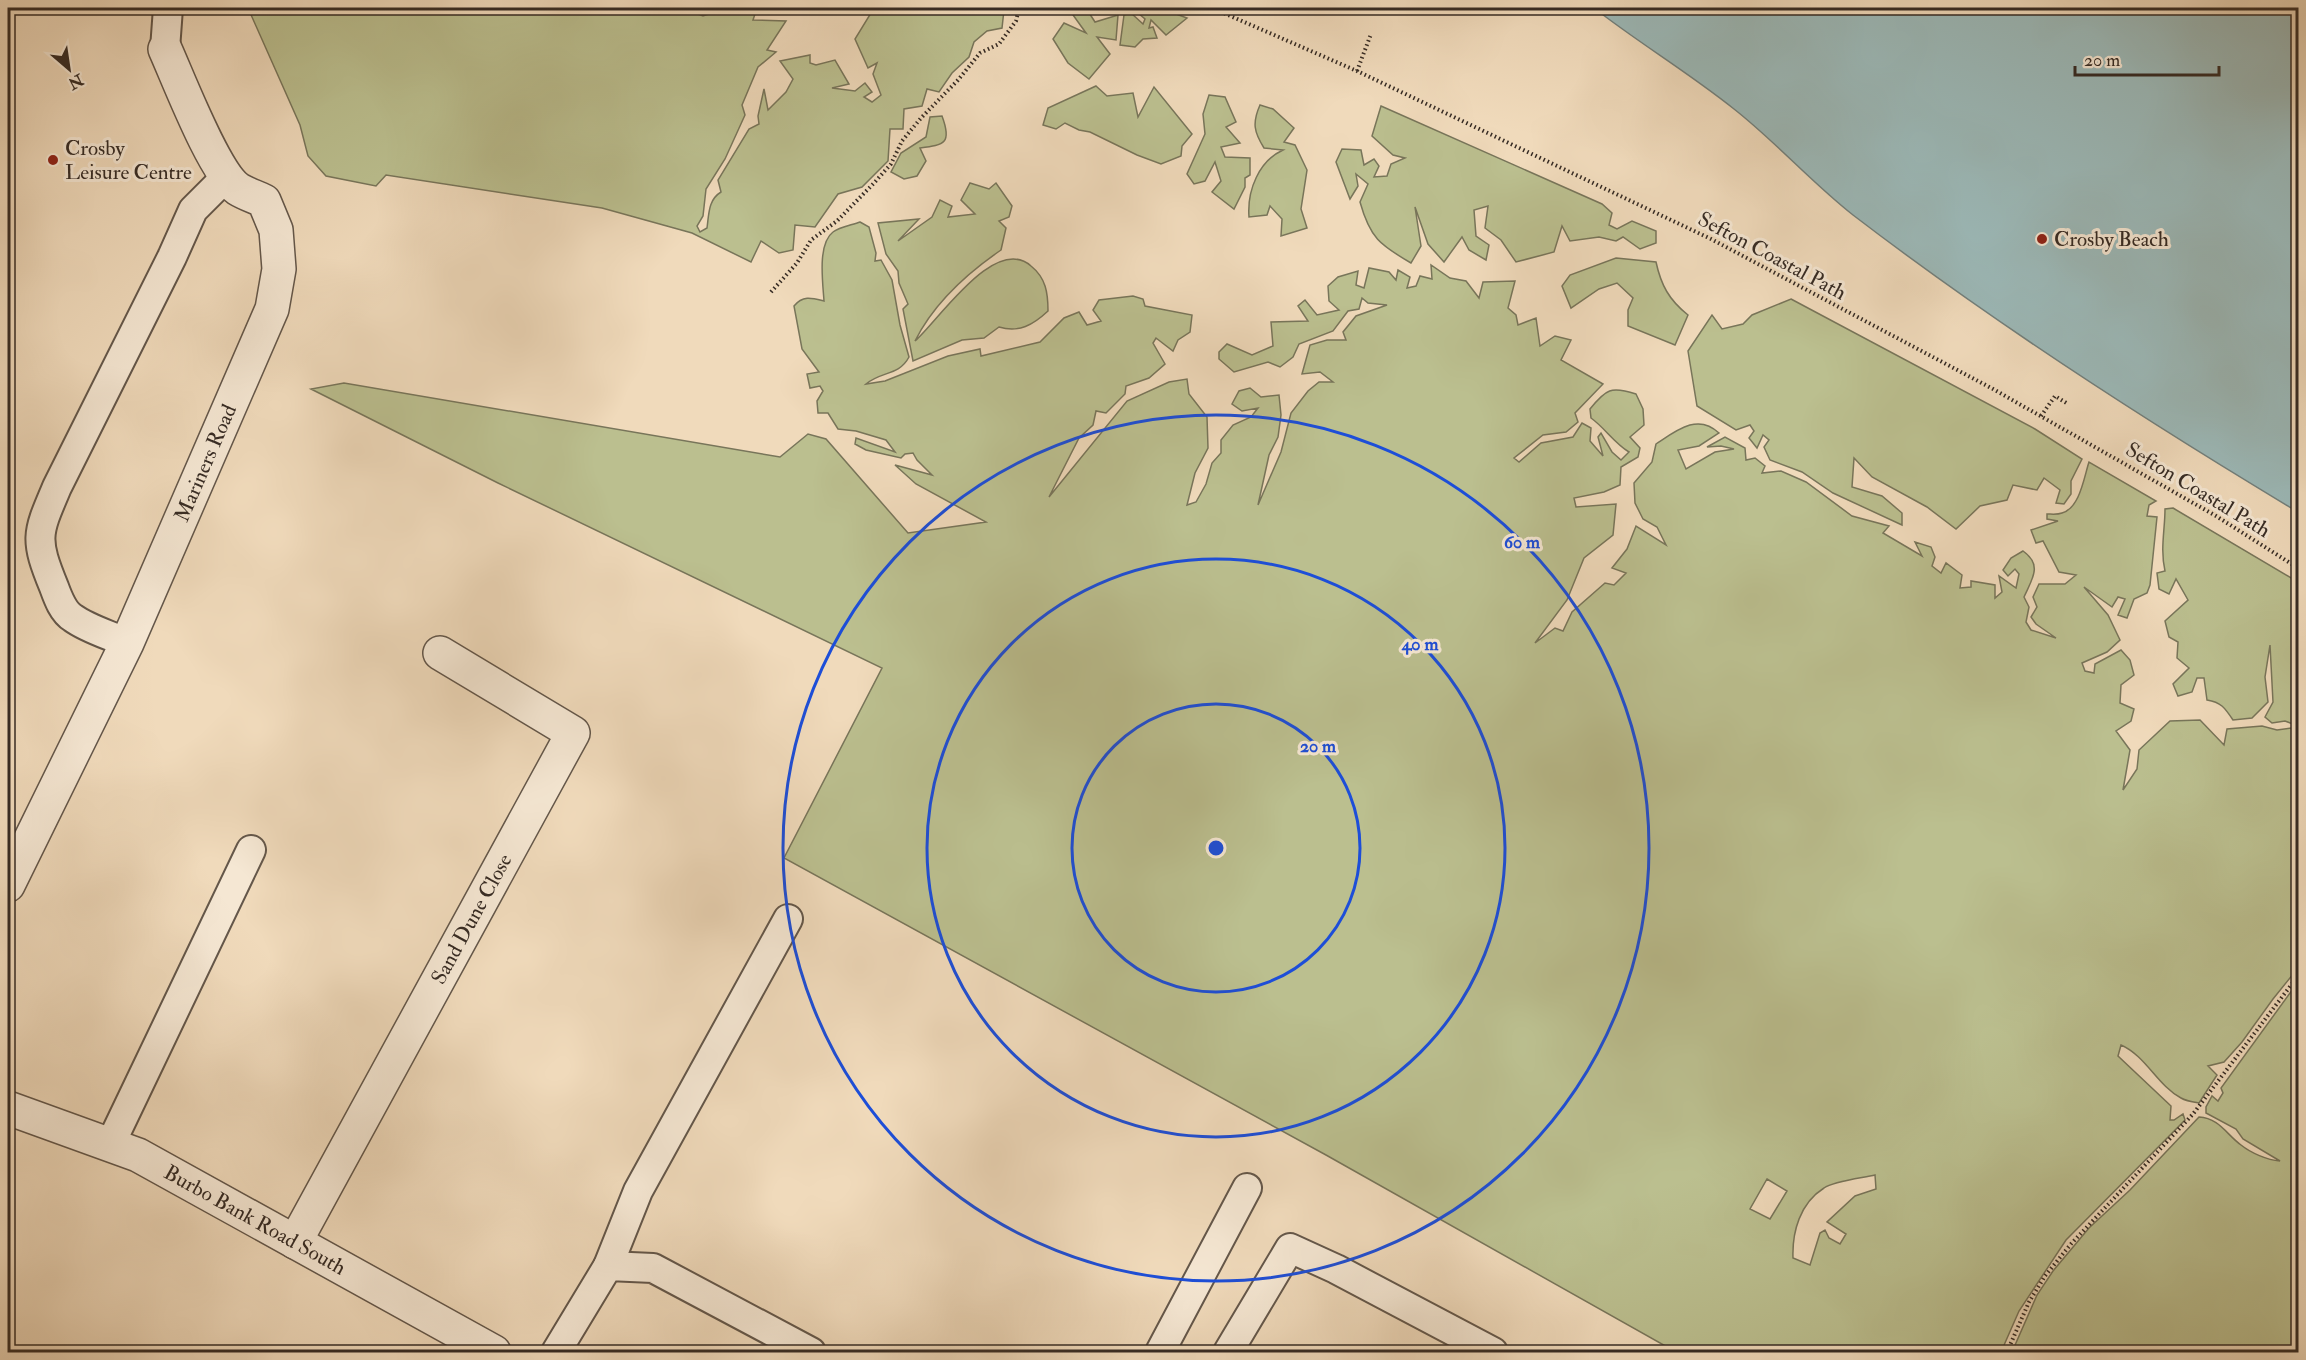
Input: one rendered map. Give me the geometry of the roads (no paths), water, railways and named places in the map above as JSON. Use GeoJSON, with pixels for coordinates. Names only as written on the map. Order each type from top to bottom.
{"type":"FeatureCollection","features":[{"type":"Feature","properties":{"kind":"street","name":"Mariners Road"},"geometry":{"type":"LineString","coordinates":[[8,885],[127,643],[273,309],[279,269],[276,230],[264,201],[238,189],[226,177],[200,129],[165,49]]}},
{"type":"Feature","properties":{"kind":"street","name":"Sand Dune Close"},"geometry":{"type":"LineString","coordinates":[[295,1242],[573,733],[440,653]]}},
{"type":"Feature","properties":{"kind":"street","name":"Burbo Bank Road South"},"geometry":{"type":"LineString","coordinates":[[8,1108],[138,1155],[494,1353]]}},
{"type":"Feature","properties":{"kind":"lane"},"geometry":{"type":"LineString","coordinates":[[165,49],[168,8]]}},
{"type":"Feature","properties":{"kind":"lane"},"geometry":{"type":"LineString","coordinates":[[127,643],[70,617],[59,601],[44,564],[39,545],[41,526],[57,487],[172,257],[193,210],[226,177]]}},
{"type":"Feature","properties":{"kind":"lane"},"geometry":{"type":"LineString","coordinates":[[110,1145],[251,850]]}},
{"type":"Feature","properties":{"kind":"lane"},"geometry":{"type":"LineString","coordinates":[[556,1353],[608,1266],[638,1191],[788,920]]}},
{"type":"Feature","properties":{"kind":"lane"},"geometry":{"type":"LineString","coordinates":[[1160,1353],[1247,1188]]}},
{"type":"Feature","properties":{"kind":"lane"},"geometry":{"type":"LineString","coordinates":[[1228,1353],[1290,1248],[1336,1269],[1493,1353]]}},
{"type":"Feature","properties":{"kind":"lane"},"geometry":{"type":"LineString","coordinates":[[608,1266],[653,1268],[811,1353]]}},
{"type":"Feature","properties":{"kind":"water","name":"Crosby Beach"},"geometry":{"type":"Polygon","coordinates":[[[1594,8],[2298,8],[2298,512],[2071,370],[1906,255],[1853,215],[1734,109],[1594,8]]]}},
{"type":"Feature","properties":{"kind":"place","name":"Crosby Leisure Centre"},"geometry":{"type":"Point","coordinates":[53,160]}},
{"type":"Feature","properties":{"kind":"place","name":"Crosby Beach"},"geometry":{"type":"Point","coordinates":[2042,239]}}]}
